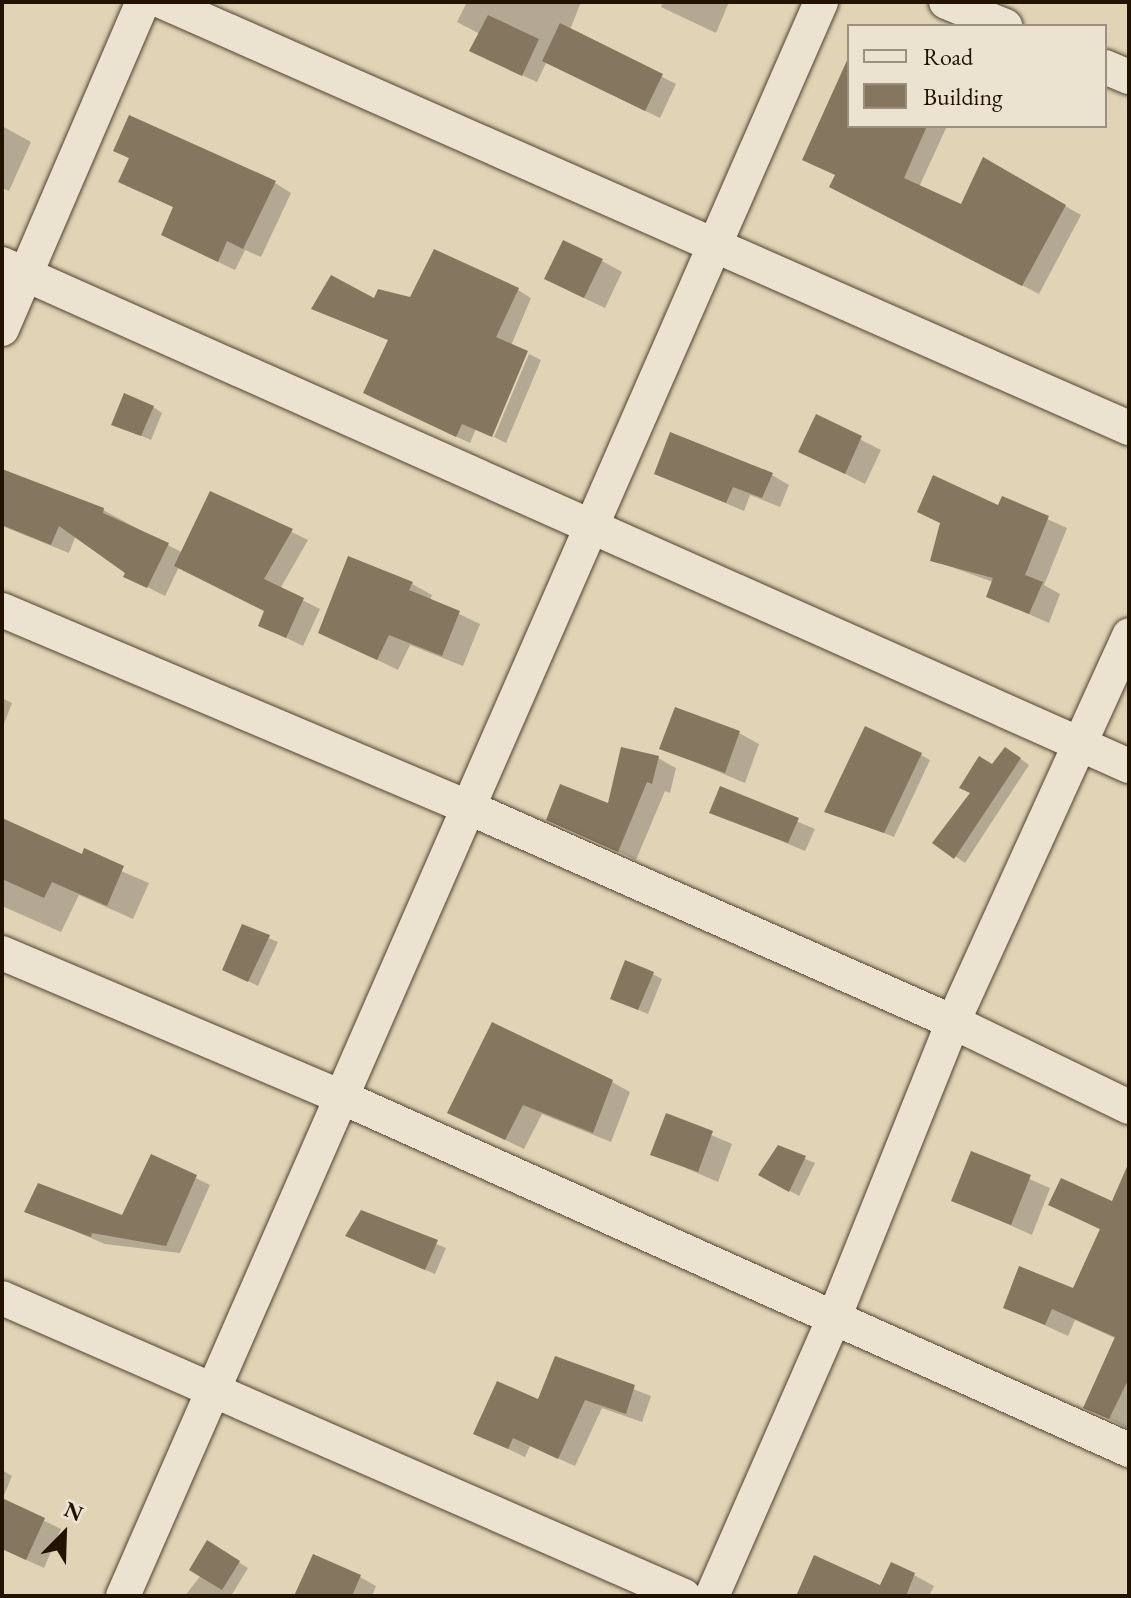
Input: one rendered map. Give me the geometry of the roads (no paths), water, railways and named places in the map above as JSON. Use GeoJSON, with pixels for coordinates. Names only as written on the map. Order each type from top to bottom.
{"type":"FeatureCollection","features":[{"type":"Feature","properties":{"kind":"street"},"geometry":{"type":"LineString","coordinates":[[2,329],[14,269],[143,2]]}},
{"type":"Feature","properties":{"kind":"street"},"geometry":{"type":"LineString","coordinates":[[163,2],[1129,428]]}},
{"type":"Feature","properties":{"kind":"street"},"geometry":{"type":"LineString","coordinates":[[123,1596],[465,806],[821,2]]}},
{"type":"Feature","properties":{"kind":"street"},"geometry":{"type":"LineString","coordinates":[[946,2],[1000,24]]}},
{"type":"Feature","properties":{"kind":"street"},"geometry":{"type":"LineString","coordinates":[[1107,68],[1129,77]]}},
{"type":"Feature","properties":{"kind":"street"},"geometry":{"type":"LineString","coordinates":[[14,269],[588,528],[1129,766]]}},
{"type":"Feature","properties":{"kind":"street"},"geometry":{"type":"LineString","coordinates":[[2,610],[465,806],[953,1022],[1129,1107]]}},
{"type":"Feature","properties":{"kind":"street"},"geometry":{"type":"LineString","coordinates":[[712,1596],[834,1318],[953,1022],[1129,635]]}},
{"type":"Feature","properties":{"kind":"street"},"geometry":{"type":"LineString","coordinates":[[2,953],[339,1096],[1129,1450]]}},
{"type":"Feature","properties":{"kind":"street"},"geometry":{"type":"LineString","coordinates":[[2,1298],[684,1596]]}}]}
